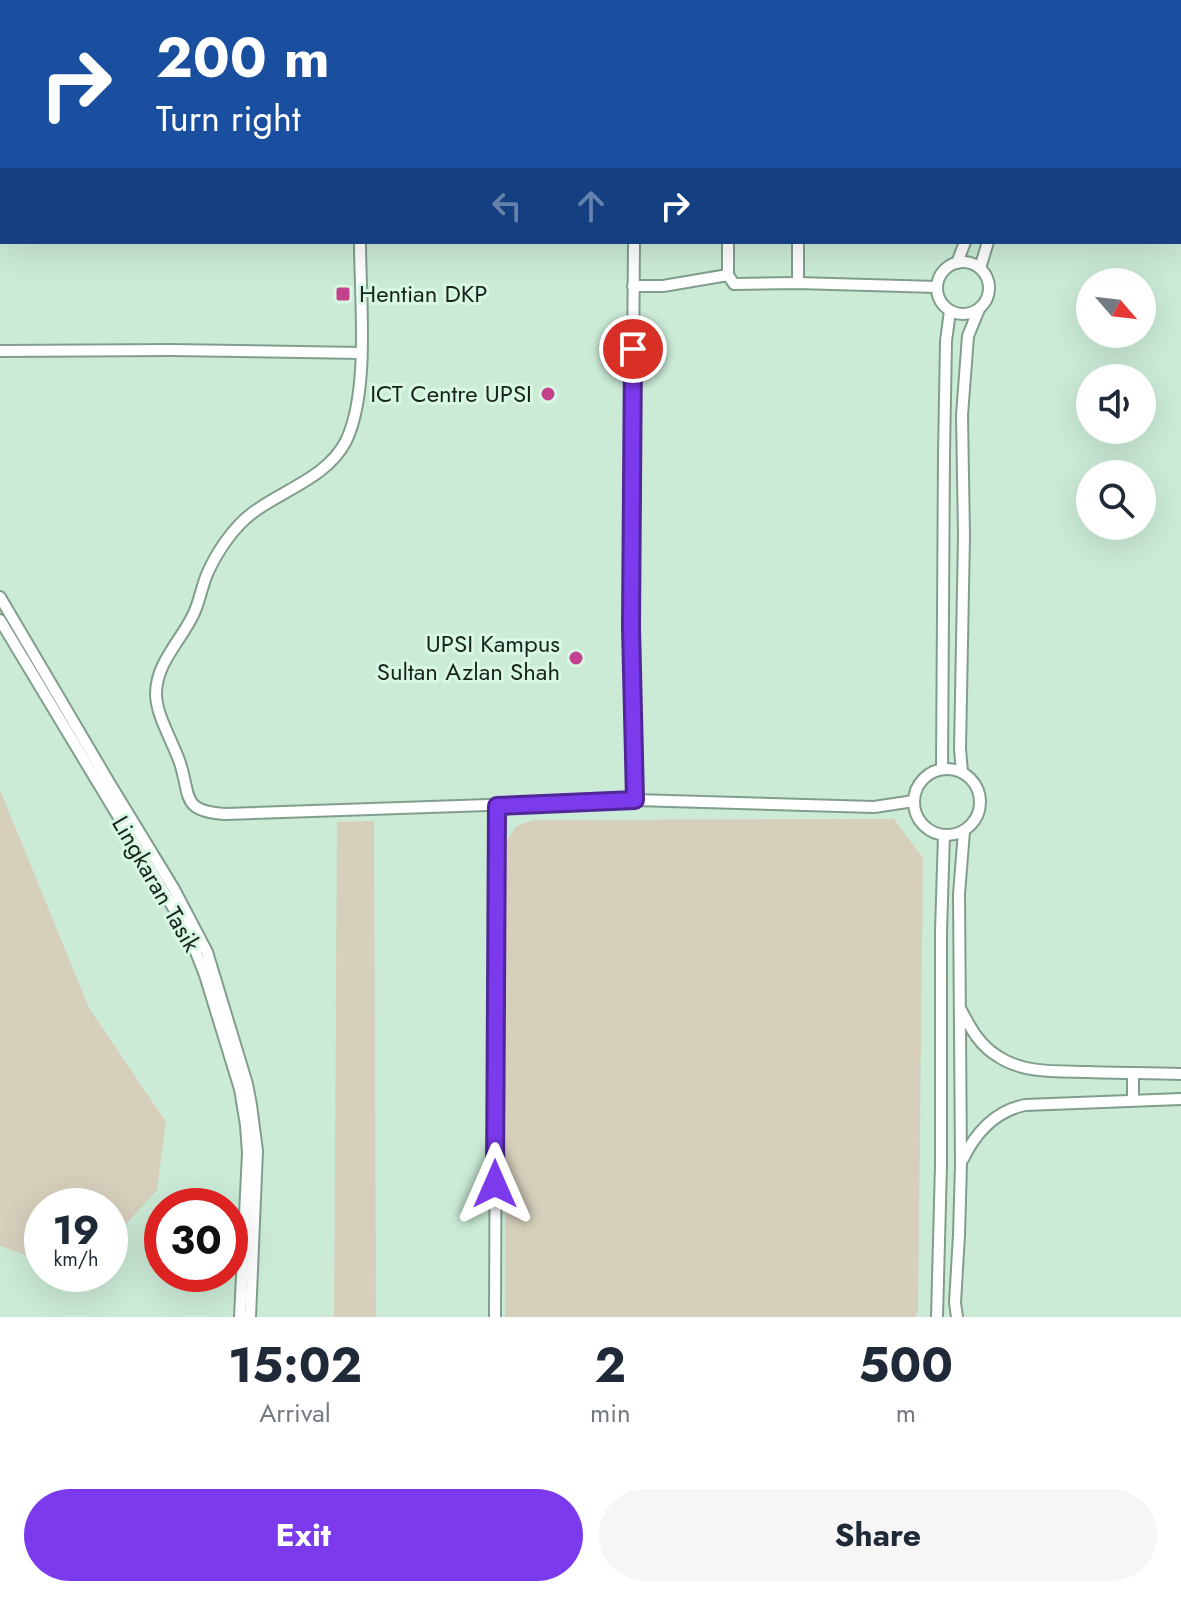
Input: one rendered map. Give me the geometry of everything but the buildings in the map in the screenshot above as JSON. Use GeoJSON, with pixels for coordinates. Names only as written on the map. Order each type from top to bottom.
{"type":"FeatureCollection","features":[{"type":"Feature","properties":{"kind":"street"},"geometry":{"type":"LineString","coordinates":[[360,244],[361,353],[358,398],[346,440],[336,457],[305,482],[275,497],[248,516],[227,540],[208,572],[195,612],[157,681],[159,712],[177,756],[188,798],[196,808],[207,813],[225,814],[635,800],[874,807],[914,801]]}},
{"type":"Feature","properties":{"kind":"street"},"geometry":{"type":"LineString","coordinates":[[634,244],[631,627],[635,800]]}},
{"type":"Feature","properties":{"kind":"street"},"geometry":{"type":"LineString","coordinates":[[728,244],[728,275],[734,284],[937,287]]}},
{"type":"Feature","properties":{"kind":"street"},"geometry":{"type":"LineString","coordinates":[[798,244],[798,283]]}},
{"type":"Feature","properties":{"kind":"street"},"geometry":{"type":"LineString","coordinates":[[957,263],[964,244]]}},
{"type":"Feature","properties":{"kind":"street"},"geometry":{"type":"LineString","coordinates":[[980,268],[987,244]]}},
{"type":"Feature","properties":{"kind":"street"},"geometry":{"type":"LineString","coordinates":[[957,263],[973,264],[980,268],[990,288],[985,303],[965,315],[950,311],[942,305],[938,296],[937,287],[943,271],[957,263]]}},
{"type":"Feature","properties":{"kind":"street"},"geometry":{"type":"LineString","coordinates":[[633,286],[663,286],[728,275]]}},
{"type":"Feature","properties":{"kind":"street"},"geometry":{"type":"LineString","coordinates":[[962,772],[962,415],[968,336],[979,309]]}},
{"type":"Feature","properties":{"kind":"street"},"geometry":{"type":"LineString","coordinates":[[942,769],[944,454],[946,341],[950,311]]}},
{"type":"Feature","properties":{"kind":"street"},"geometry":{"type":"LineString","coordinates":[[0,351],[361,353]]}},
{"type":"Feature","properties":{"kind":"street"},"geometry":{"type":"LineString","coordinates":[[0,597],[174,889],[207,952],[240,1060],[255,1130],[257,1151],[250,1317]]}},
{"type":"Feature","properties":{"kind":"street","name":"Lingkaran Tasik"},"geometry":{"type":"LineString","coordinates":[[0,620],[177,914],[205,975],[240,1089],[246,1125],[248,1153],[240,1317]]}},
{"type":"Feature","properties":{"kind":"street"},"geometry":{"type":"LineString","coordinates":[[942,769],[962,772],[976,783],[981,801],[976,818],[964,831],[951,835],[925,827],[919,820],[914,801],[922,780],[942,769]]}},
{"type":"Feature","properties":{"kind":"street"},"geometry":{"type":"LineString","coordinates":[[495,1317],[497,806]]}},
{"type":"Feature","properties":{"kind":"street"},"geometry":{"type":"LineString","coordinates":[[957,1317],[961,1164],[959,894],[964,831]]}},
{"type":"Feature","properties":{"kind":"street"},"geometry":{"type":"LineString","coordinates":[[937,1317],[944,835]]}},
{"type":"Feature","properties":{"kind":"street"},"geometry":{"type":"LineString","coordinates":[[960,1008],[982,1045],[1020,1067],[1049,1071],[1181,1074]]}},
{"type":"Feature","properties":{"kind":"street"},"geometry":{"type":"LineString","coordinates":[[1133,1073],[1133,1100]]}},
{"type":"Feature","properties":{"kind":"street"},"geometry":{"type":"LineString","coordinates":[[961,1164],[982,1129],[1010,1108],[1181,1099]]}},
{"type":"Feature","properties":{"kind":"shaded area"},"geometry":{"type":"Polygon","coordinates":[[[0,790],[89,1008],[166,1122],[157,1188],[144,1188],[144,1204],[128,1222],[128,1188],[24,1188],[24,1255],[0,1246],[0,790]]]}},
{"type":"Feature","properties":{"kind":"shaded area"},"geometry":{"type":"Polygon","coordinates":[[[894,819],[923,858],[918,1311],[915,1317],[505,1317],[506,842],[516,826],[534,820],[894,819]]]}},
{"type":"Feature","properties":{"kind":"shaded area"},"geometry":{"type":"Polygon","coordinates":[[[374,821],[376,1317],[334,1317],[337,822],[374,821]]]}},
{"type":"Feature","properties":{"kind":"place","name":"Hentian DKP"},"geometry":{"type":"Point","coordinates":[343,294]}},
{"type":"Feature","properties":{"kind":"place","name":"ICT Centre UPSI"},"geometry":{"type":"Point","coordinates":[548,394]}},
{"type":"Feature","properties":{"kind":"place","name":"UPSI Kampus Sultan Azlan Shah"},"geometry":{"type":"Point","coordinates":[576,658]}},
{"type":"Feature","properties":{"kind":"route"},"geometry":{"type":"LineString","coordinates":[[495,1184],[497,806],[635,800],[631,627],[633,349]]}}]}
